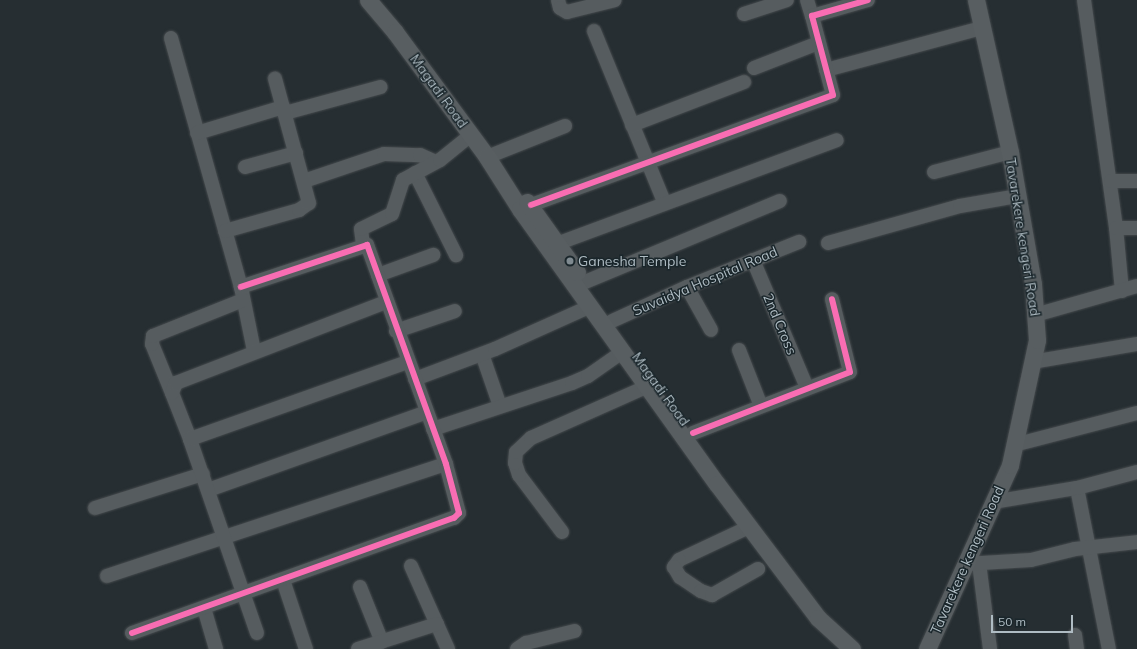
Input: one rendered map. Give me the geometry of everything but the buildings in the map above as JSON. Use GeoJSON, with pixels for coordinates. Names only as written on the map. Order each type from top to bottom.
{"type":"FeatureCollection","features":[{"type":"Feature","properties":{"kind":"main road","name":"Magadi Road"},"geometry":{"type":"LineString","coordinates":[[368,0],[395,32],[487,157],[506,184],[520,210],[621,353],[749,527],[828,613],[846,643]]}},
{"type":"Feature","properties":{"kind":"main road","name":"Tavarekere kengeri Road"},"geometry":{"type":"LineString","coordinates":[[927,649],[972,564],[993,502],[1010,465],[1037,340],[1033,284],[1018,196],[1010,152],[976,0]]}},
{"type":"Feature","properties":{"kind":"main road","name":"Magadi Road"},"geometry":{"type":"LineString","coordinates":[[506,184],[530,205],[559,243],[612,321],[791,572]]}},
{"type":"Feature","properties":{"kind":"street"},"geometry":{"type":"LineString","coordinates":[[558,0],[560,8],[567,12],[615,0]]}},
{"type":"Feature","properties":{"kind":"street"},"geometry":{"type":"LineString","coordinates":[[744,14],[787,0]]}},
{"type":"Feature","properties":{"kind":"street"},"geometry":{"type":"LineString","coordinates":[[530,205],[833,95],[807,0]]}},
{"type":"Feature","properties":{"kind":"street"},"geometry":{"type":"LineString","coordinates":[[812,16],[868,0]]}},
{"type":"Feature","properties":{"kind":"street"},"geometry":{"type":"LineString","coordinates":[[1084,0],[1111,181],[1122,291]]}},
{"type":"Feature","properties":{"kind":"street"},"geometry":{"type":"LineString","coordinates":[[826,70],[982,28]]}},
{"type":"Feature","properties":{"kind":"street"},"geometry":{"type":"LineString","coordinates":[[594,31],[664,202]]}},
{"type":"Feature","properties":{"kind":"street"},"geometry":{"type":"LineString","coordinates":[[171,38],[242,293],[254,351]]}},
{"type":"Feature","properties":{"kind":"street"},"geometry":{"type":"LineString","coordinates":[[754,68],[818,43]]}},
{"type":"Feature","properties":{"kind":"street"},"geometry":{"type":"LineString","coordinates":[[225,232],[304,208],[309,200],[275,79]]}},
{"type":"Feature","properties":{"kind":"street"},"geometry":{"type":"LineString","coordinates":[[632,125],[744,82]]}},
{"type":"Feature","properties":{"kind":"street"},"geometry":{"type":"LineString","coordinates":[[197,133],[284,110],[381,87]]}},
{"type":"Feature","properties":{"kind":"street"},"geometry":{"type":"LineString","coordinates":[[487,157],[565,126]]}},
{"type":"Feature","properties":{"kind":"street"},"geometry":{"type":"LineString","coordinates":[[363,245],[360,232],[363,227],[392,214],[400,184],[403,180],[436,162],[471,135]]}},
{"type":"Feature","properties":{"kind":"street"},"geometry":{"type":"LineString","coordinates":[[559,243],[664,202],[837,140]]}},
{"type":"Feature","properties":{"kind":"street"},"geometry":{"type":"LineString","coordinates":[[934,172],[1010,152]]}},
{"type":"Feature","properties":{"kind":"street"},"geometry":{"type":"LineString","coordinates":[[245,167],[296,153]]}},
{"type":"Feature","properties":{"kind":"street"},"geometry":{"type":"LineString","coordinates":[[304,181],[384,154],[420,155],[436,162]]}},
{"type":"Feature","properties":{"kind":"street"},"geometry":{"type":"LineString","coordinates":[[415,173],[456,255]]}},
{"type":"Feature","properties":{"kind":"street"},"geometry":{"type":"LineString","coordinates":[[1111,181],[1137,181]]}},
{"type":"Feature","properties":{"kind":"street"},"geometry":{"type":"LineString","coordinates":[[828,243],[960,206],[1018,196]]}},
{"type":"Feature","properties":{"kind":"street"},"geometry":{"type":"LineString","coordinates":[[585,282],[780,201]]}},
{"type":"Feature","properties":{"kind":"street"},"geometry":{"type":"LineString","coordinates":[[1116,228],[1137,228]]}},
{"type":"Feature","properties":{"kind":"street","name":"Suvaidya Hospital Road"},"geometry":{"type":"LineString","coordinates":[[612,321],[687,287],[799,242]]}},
{"type":"Feature","properties":{"kind":"street"},"geometry":{"type":"LineString","coordinates":[[132,633],[244,595],[458,516],[459,508],[446,464],[407,362],[368,246],[363,245],[242,293],[153,336],[152,344],[203,474],[208,490],[224,537],[244,595],[257,633]]}},
{"type":"Feature","properties":{"kind":"street"},"geometry":{"type":"LineString","coordinates":[[378,275],[434,256]]}},
{"type":"Feature","properties":{"kind":"street","name":"2nd Cross"},"geometry":{"type":"LineString","coordinates":[[753,260],[806,388]]}},
{"type":"Feature","properties":{"kind":"street"},"geometry":{"type":"LineString","coordinates":[[1035,315],[1137,286]]}},
{"type":"Feature","properties":{"kind":"street"},"geometry":{"type":"LineString","coordinates":[[687,287],[711,330]]}},
{"type":"Feature","properties":{"kind":"street"},"geometry":{"type":"LineString","coordinates":[[693,433],[850,372],[832,299]]}},
{"type":"Feature","properties":{"kind":"street"},"geometry":{"type":"LineString","coordinates":[[172,393],[172,387],[183,379],[386,302]]}},
{"type":"Feature","properties":{"kind":"street"},"geometry":{"type":"LineString","coordinates":[[414,379],[482,354],[589,307]]}},
{"type":"Feature","properties":{"kind":"street"},"geometry":{"type":"LineString","coordinates":[[396,331],[455,310]]}},
{"type":"Feature","properties":{"kind":"street"},"geometry":{"type":"LineString","coordinates":[[1032,362],[1137,344]]}},
{"type":"Feature","properties":{"kind":"street"},"geometry":{"type":"LineString","coordinates":[[739,350],[761,406]]}},
{"type":"Feature","properties":{"kind":"street"},"geometry":{"type":"LineString","coordinates":[[433,429],[588,376],[621,353]]}},
{"type":"Feature","properties":{"kind":"street"},"geometry":{"type":"LineString","coordinates":[[482,354],[500,406]]}},
{"type":"Feature","properties":{"kind":"street"},"geometry":{"type":"LineString","coordinates":[[190,439],[407,362]]}},
{"type":"Feature","properties":{"kind":"street"},"geometry":{"type":"LineString","coordinates":[[562,532],[519,475],[515,463],[516,452],[531,438],[646,387]]}},
{"type":"Feature","properties":{"kind":"street"},"geometry":{"type":"LineString","coordinates":[[208,490],[427,412]]}},
{"type":"Feature","properties":{"kind":"street"},"geometry":{"type":"LineString","coordinates":[[1014,445],[1137,413]]}},
{"type":"Feature","properties":{"kind":"street"},"geometry":{"type":"LineString","coordinates":[[107,576],[446,464]]}},
{"type":"Feature","properties":{"kind":"street"},"geometry":{"type":"LineString","coordinates":[[993,502],[1077,488],[1137,472]]}},
{"type":"Feature","properties":{"kind":"street"},"geometry":{"type":"LineString","coordinates":[[95,508],[203,474]]}},
{"type":"Feature","properties":{"kind":"street"},"geometry":{"type":"LineString","coordinates":[[1077,488],[1109,649]]}},
{"type":"Feature","properties":{"kind":"street"},"geometry":{"type":"LineString","coordinates":[[749,527],[679,560],[674,567],[680,577],[701,591],[712,595],[758,569]]}},
{"type":"Feature","properties":{"kind":"street"},"geometry":{"type":"LineString","coordinates":[[990,649],[972,564],[1031,560],[1088,548],[1137,542]]}},
{"type":"Feature","properties":{"kind":"street"},"geometry":{"type":"LineString","coordinates":[[411,566],[448,649]]}},
{"type":"Feature","properties":{"kind":"street"},"geometry":{"type":"LineString","coordinates":[[283,580],[306,649]]}},
{"type":"Feature","properties":{"kind":"street"},"geometry":{"type":"LineString","coordinates":[[360,587],[390,643]]}},
{"type":"Feature","properties":{"kind":"street"},"geometry":{"type":"LineString","coordinates":[[204,608],[216,649]]}},
{"type":"Feature","properties":{"kind":"street"},"geometry":{"type":"LineString","coordinates":[[358,649],[390,643],[437,624]]}},
{"type":"Feature","properties":{"kind":"street"},"geometry":{"type":"LineString","coordinates":[[517,649],[526,643],[575,631]]}},
{"type":"Feature","properties":{"kind":"street"},"geometry":{"type":"LineString","coordinates":[[1074,635],[1077,649]]}},
{"type":"Feature","properties":{"kind":"cycle path"},"geometry":{"type":"LineString","coordinates":[[531,205],[833,95],[812,16],[868,0]]}},
{"type":"Feature","properties":{"kind":"cycle path"},"geometry":{"type":"LineString","coordinates":[[132,633],[454,518],[459,513],[446,464],[367,245],[241,287]]}},
{"type":"Feature","properties":{"kind":"cycle path"},"geometry":{"type":"LineString","coordinates":[[693,433],[850,372],[832,299]]}},
{"type":"Feature","properties":{"kind":"place","name":"Ganesha Temple"},"geometry":{"type":"Point","coordinates":[570,261]}}]}
